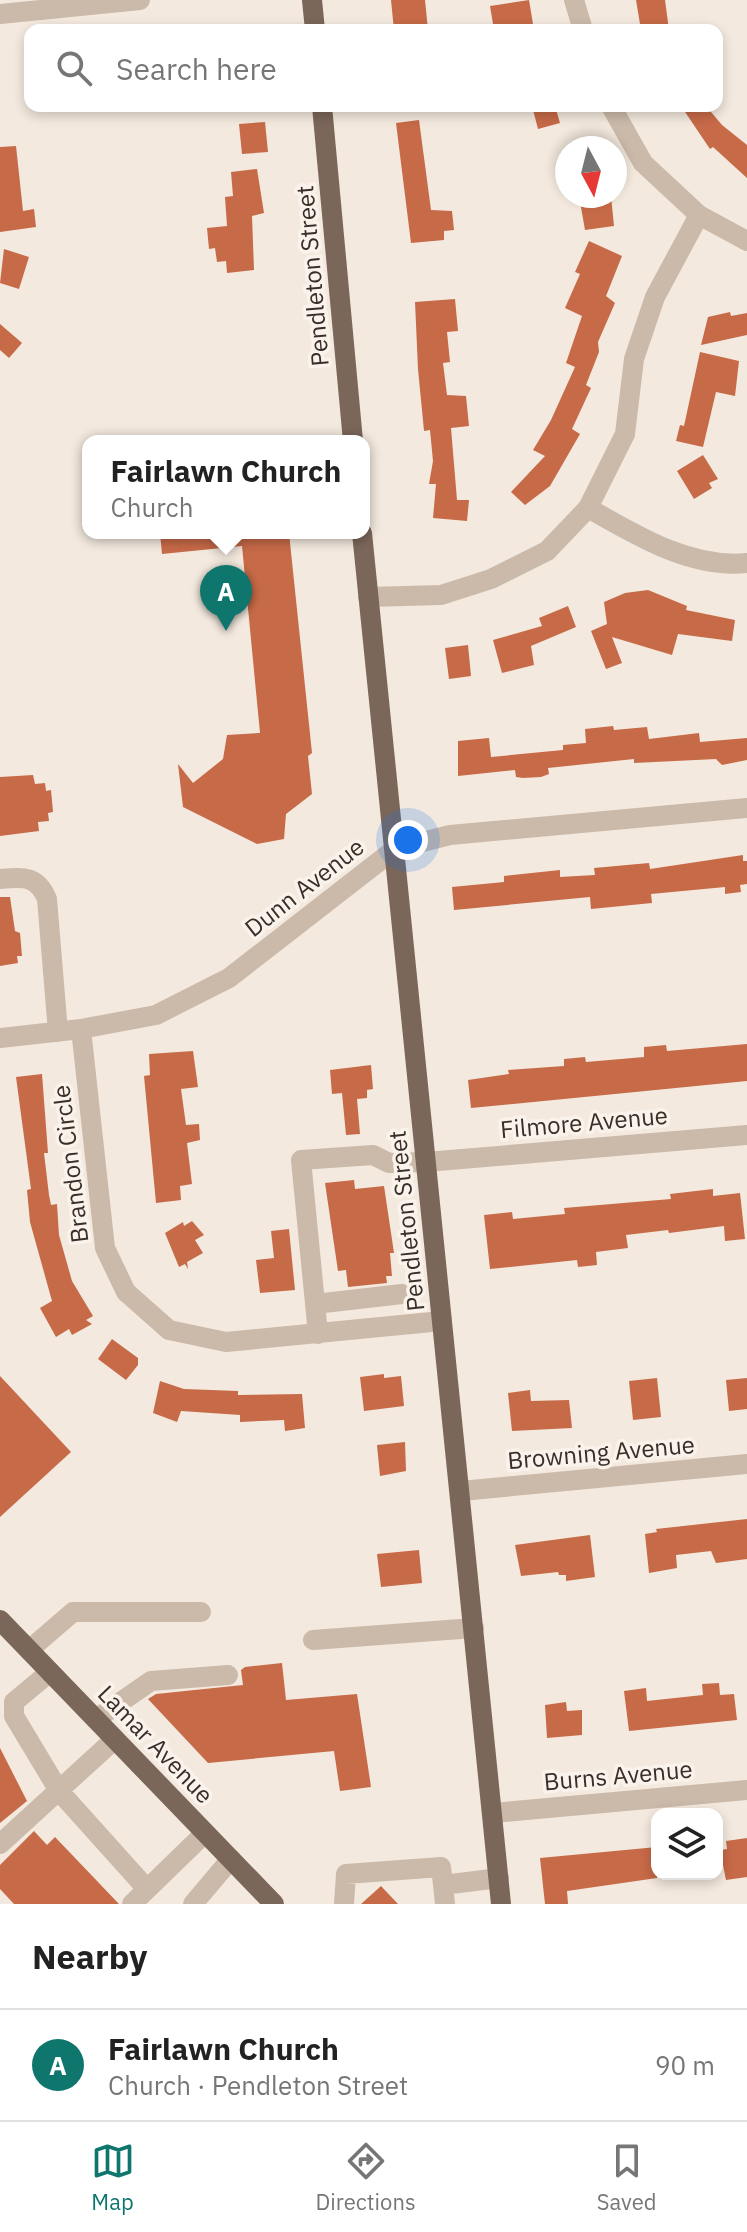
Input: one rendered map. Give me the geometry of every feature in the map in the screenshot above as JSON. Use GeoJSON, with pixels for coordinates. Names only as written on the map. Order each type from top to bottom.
{"type":"FeatureCollection","features":[{"type":"Feature","properties":{"kind":"main road"},"geometry":{"type":"LineString","coordinates":[[312,0],[314,24]]}},
{"type":"Feature","properties":{"kind":"main road","name":"Pendleton Street"},"geometry":{"type":"LineString","coordinates":[[323,112],[352,435]]}},
{"type":"Feature","properties":{"kind":"main road","name":"Pendleton Street"},"geometry":{"type":"LineString","coordinates":[[363,539],[501,1904]]}},
{"type":"Feature","properties":{"kind":"main road","name":"Lamar Avenue"},"geometry":{"type":"LineString","coordinates":[[0,1620],[274,1904]]}},
{"type":"Feature","properties":{"kind":"street"},"geometry":{"type":"LineString","coordinates":[[0,14],[140,0]]}},
{"type":"Feature","properties":{"kind":"street"},"geometry":{"type":"LineString","coordinates":[[574,0],[581,24]]}},
{"type":"Feature","properties":{"kind":"street"},"geometry":{"type":"LineString","coordinates":[[614,112],[643,163],[699,215],[747,241]]}},
{"type":"Feature","properties":{"kind":"street"},"geometry":{"type":"LineString","coordinates":[[368,597],[441,595],[491,579],[547,551],[588,508],[625,434],[634,359],[655,297],[699,215]]}},
{"type":"Feature","properties":{"kind":"street"},"geometry":{"type":"LineString","coordinates":[[588,508],[660,548],[731,565],[747,563]]}},
{"type":"Feature","properties":{"kind":"street","name":"Dunn Avenue"},"geometry":{"type":"LineString","coordinates":[[0,1038],[81,1029],[156,1015],[229,978],[395,849],[450,835],[747,808]]}},
{"type":"Feature","properties":{"kind":"street"},"geometry":{"type":"LineString","coordinates":[[0,879],[26,877],[35,880],[47,899],[58,1032]]}},
{"type":"Feature","properties":{"kind":"street","name":"Brandon Circle"},"geometry":{"type":"LineString","coordinates":[[81,1029],[105,1248],[126,1292],[169,1330],[226,1342],[442,1321]]}},
{"type":"Feature","properties":{"kind":"street","name":"Filmore Avenue"},"geometry":{"type":"LineString","coordinates":[[315,1304],[301,1160],[373,1155],[389,1163],[426,1162],[747,1135]]}},
{"type":"Feature","properties":{"kind":"street"},"geometry":{"type":"LineString","coordinates":[[318,1334],[315,1304],[402,1294]]}},
{"type":"Feature","properties":{"kind":"street","name":"Browning Avenue"},"geometry":{"type":"LineString","coordinates":[[461,1491],[747,1464]]}},
{"type":"Feature","properties":{"kind":"street"},"geometry":{"type":"LineString","coordinates":[[29,1650],[73,1612],[201,1612]]}},
{"type":"Feature","properties":{"kind":"street"},"geometry":{"type":"LineString","coordinates":[[313,1640],[474,1628]]}},
{"type":"Feature","properties":{"kind":"street"},"geometry":{"type":"LineString","coordinates":[[50,1672],[10,1694],[14,1716],[59,1791],[147,1889]]}},
{"type":"Feature","properties":{"kind":"street"},"geometry":{"type":"LineString","coordinates":[[96,1719],[151,1681],[228,1675]]}},
{"type":"Feature","properties":{"kind":"street"},"geometry":{"type":"LineString","coordinates":[[0,1844],[115,1739]]}},
{"type":"Feature","properties":{"kind":"street","name":"Burns Avenue"},"geometry":{"type":"LineString","coordinates":[[493,1813],[747,1790]]}},
{"type":"Feature","properties":{"kind":"street"},"geometry":{"type":"LineString","coordinates":[[132,1904],[205,1833]]}},
{"type":"Feature","properties":{"kind":"street"},"geometry":{"type":"LineString","coordinates":[[193,1904],[231,1859]]}},
{"type":"Feature","properties":{"kind":"street"},"geometry":{"type":"LineString","coordinates":[[344,1904],[346,1874],[443,1885],[499,1878]]}},
{"type":"Feature","properties":{"kind":"building"},"geometry":{"type":"Polygon","coordinates":[[[391,0],[425,0],[427,24],[393,24],[391,0]]]}},
{"type":"Feature","properties":{"kind":"building"},"geometry":{"type":"Polygon","coordinates":[[[529,0],[533,24],[493,24],[490,6],[529,0]]]}},
{"type":"Feature","properties":{"kind":"building"},"geometry":{"type":"Polygon","coordinates":[[[636,0],[665,0],[668,24],[640,24],[636,0]]]}},
{"type":"Feature","properties":{"kind":"building"},"geometry":{"type":"Polygon","coordinates":[[[534,112],[557,112],[560,123],[538,129],[534,112]]]}},
{"type":"Feature","properties":{"kind":"building"},"geometry":{"type":"Polygon","coordinates":[[[685,112],[711,112],[747,145],[747,178],[713,147],[710,149],[685,112]]]}},
{"type":"Feature","properties":{"kind":"building"},"geometry":{"type":"Polygon","coordinates":[[[419,120],[431,210],[452,211],[454,230],[444,231],[444,240],[411,243],[396,123],[419,120]]]}},
{"type":"Feature","properties":{"kind":"building"},"geometry":{"type":"Polygon","coordinates":[[[265,122],[268,152],[242,154],[239,124],[265,122]]]}},
{"type":"Feature","properties":{"kind":"building"},"geometry":{"type":"Polygon","coordinates":[[[16,146],[23,211],[34,209],[36,227],[0,232],[0,147],[16,146]]]}},
{"type":"Feature","properties":{"kind":"building"},"geometry":{"type":"Polygon","coordinates":[[[257,169],[264,213],[252,216],[254,270],[227,273],[226,261],[217,262],[215,248],[209,249],[207,228],[227,226],[225,197],[233,196],[231,172],[257,169]]]}},
{"type":"Feature","properties":{"kind":"building"},"geometry":{"type":"Polygon","coordinates":[[[581,208],[612,208],[614,226],[585,230],[581,208]]]}},
{"type":"Feature","properties":{"kind":"building"},"geometry":{"type":"Polygon","coordinates":[[[589,241],[622,256],[606,296],[615,303],[598,342],[599,352],[586,385],[591,388],[572,429],[580,434],[550,486],[525,505],[511,492],[545,456],[533,450],[551,420],[575,367],[566,363],[582,316],[565,308],[580,274],[575,272],[589,241]]]}},
{"type":"Feature","properties":{"kind":"building"},"geometry":{"type":"Polygon","coordinates":[[[4,249],[29,257],[19,289],[0,283],[4,249]]]}},
{"type":"Feature","properties":{"kind":"building"},"geometry":{"type":"Polygon","coordinates":[[[455,299],[458,331],[447,332],[450,362],[443,363],[447,395],[466,396],[469,426],[451,428],[457,500],[469,500],[467,521],[433,518],[436,484],[429,484],[433,461],[430,430],[424,431],[418,369],[415,302],[455,299]]]}},
{"type":"Feature","properties":{"kind":"building"},"geometry":{"type":"Polygon","coordinates":[[[730,312],[731,316],[747,313],[747,335],[701,345],[708,317],[730,312]]]}},
{"type":"Feature","properties":{"kind":"building"},"geometry":{"type":"Polygon","coordinates":[[[0,324],[22,343],[9,358],[0,350],[0,324]]]}},
{"type":"Feature","properties":{"kind":"building"},"geometry":{"type":"Polygon","coordinates":[[[700,352],[739,361],[735,396],[716,392],[703,447],[676,441],[680,425],[684,426],[700,352]]]}},
{"type":"Feature","properties":{"kind":"building"},"geometry":{"type":"Polygon","coordinates":[[[703,455],[718,479],[709,483],[712,488],[694,499],[677,471],[703,455]]]}},
{"type":"Feature","properties":{"kind":"building"},"geometry":{"type":"Polygon","coordinates":[[[161,539],[290,539],[312,753],[308,756],[312,794],[286,814],[284,839],[257,844],[183,807],[178,764],[193,783],[223,759],[227,735],[260,733],[242,546],[162,554],[161,539]]]}},
{"type":"Feature","properties":{"kind":"building"},"geometry":{"type":"Polygon","coordinates":[[[648,590],[687,606],[686,610],[735,620],[732,641],[678,634],[672,655],[612,637],[622,663],[606,669],[591,631],[607,624],[604,602],[625,593],[648,590]]]}},
{"type":"Feature","properties":{"kind":"building"},"geometry":{"type":"Polygon","coordinates":[[[568,606],[576,627],[531,646],[534,665],[502,673],[493,640],[542,626],[539,618],[568,606]]]}},
{"type":"Feature","properties":{"kind":"building"},"geometry":{"type":"Polygon","coordinates":[[[468,645],[471,676],[449,679],[445,648],[468,645]]]}},
{"type":"Feature","properties":{"kind":"building"},"geometry":{"type":"Polygon","coordinates":[[[613,726],[614,730],[647,727],[649,739],[699,733],[700,742],[747,738],[747,760],[722,765],[716,759],[634,763],[634,759],[548,768],[549,774],[541,777],[516,777],[515,770],[458,776],[458,741],[489,738],[491,757],[563,750],[563,745],[586,743],[585,729],[613,726]]]}},
{"type":"Feature","properties":{"kind":"building"},"geometry":{"type":"Polygon","coordinates":[[[33,775],[35,784],[45,783],[46,791],[51,790],[53,812],[48,813],[49,821],[38,822],[39,831],[0,836],[0,777],[33,775]]]}},
{"type":"Feature","properties":{"kind":"building"},"geometry":{"type":"Polygon","coordinates":[[[743,855],[743,861],[747,861],[747,884],[740,885],[741,892],[725,894],[725,887],[651,894],[652,903],[591,909],[590,897],[454,910],[452,887],[504,882],[504,876],[560,870],[560,877],[595,875],[594,868],[649,863],[650,869],[743,855]]]}},
{"type":"Feature","properties":{"kind":"building"},"geometry":{"type":"Polygon","coordinates":[[[0,897],[10,897],[15,931],[20,933],[22,956],[17,956],[18,963],[0,966],[0,897]]]}},
{"type":"Feature","properties":{"kind":"building"},"geometry":{"type":"Polygon","coordinates":[[[747,1044],[747,1081],[471,1108],[468,1080],[509,1074],[508,1070],[564,1066],[564,1059],[585,1057],[586,1062],[644,1057],[644,1047],[666,1045],[667,1051],[747,1044]]]}},
{"type":"Feature","properties":{"kind":"building"},"geometry":{"type":"Polygon","coordinates":[[[193,1051],[198,1087],[181,1089],[186,1125],[199,1124],[200,1140],[187,1143],[192,1184],[180,1186],[181,1200],[156,1203],[144,1076],[150,1075],[149,1054],[193,1051]]]}},
{"type":"Feature","properties":{"kind":"building"},"geometry":{"type":"Polygon","coordinates":[[[371,1065],[373,1089],[367,1090],[367,1098],[357,1099],[360,1134],[346,1135],[342,1093],[332,1094],[330,1070],[371,1065]]]}},
{"type":"Feature","properties":{"kind":"building"},"geometry":{"type":"Polygon","coordinates":[[[42,1074],[48,1153],[44,1153],[51,1205],[57,1204],[59,1235],[72,1281],[93,1316],[86,1320],[92,1324],[72,1335],[69,1329],[56,1337],[40,1308],[52,1301],[30,1222],[27,1190],[31,1189],[16,1077],[42,1074]]]}},
{"type":"Feature","properties":{"kind":"building"},"geometry":{"type":"Polygon","coordinates":[[[354,1180],[355,1189],[384,1186],[394,1253],[390,1253],[392,1276],[386,1276],[387,1283],[348,1287],[346,1270],[338,1271],[325,1183],[354,1180]]]}},
{"type":"Feature","properties":{"kind":"building"},"geometry":{"type":"Polygon","coordinates":[[[713,1189],[713,1196],[740,1193],[745,1239],[725,1241],[724,1226],[669,1233],[668,1230],[626,1235],[628,1248],[596,1252],[597,1265],[578,1267],[577,1260],[490,1269],[484,1215],[512,1212],[513,1219],[565,1214],[564,1208],[671,1199],[670,1194],[713,1189]]]}},
{"type":"Feature","properties":{"kind":"building"},"geometry":{"type":"Polygon","coordinates":[[[192,1221],[204,1235],[195,1240],[203,1253],[187,1262],[188,1269],[185,1264],[179,1267],[165,1233],[183,1222],[184,1226],[192,1221]]]}},
{"type":"Feature","properties":{"kind":"building"},"geometry":{"type":"Polygon","coordinates":[[[289,1229],[295,1290],[260,1293],[256,1260],[274,1258],[271,1231],[289,1229]]]}},
{"type":"Feature","properties":{"kind":"building"},"geometry":{"type":"Polygon","coordinates":[[[112,1339],[138,1358],[138,1365],[126,1380],[98,1359],[112,1339]]]}},
{"type":"Feature","properties":{"kind":"building"},"geometry":{"type":"Polygon","coordinates":[[[384,1374],[384,1378],[401,1376],[404,1406],[364,1411],[360,1377],[384,1374]]]}},
{"type":"Feature","properties":{"kind":"building"},"geometry":{"type":"Polygon","coordinates":[[[0,1376],[71,1452],[0,1517],[0,1376]]]}},
{"type":"Feature","properties":{"kind":"building"},"geometry":{"type":"Polygon","coordinates":[[[657,1378],[661,1417],[633,1420],[629,1381],[657,1378]]]}},
{"type":"Feature","properties":{"kind":"building"},"geometry":{"type":"Polygon","coordinates":[[[747,1378],[747,1409],[729,1411],[726,1380],[747,1378]]]}},
{"type":"Feature","properties":{"kind":"building"},"geometry":{"type":"Polygon","coordinates":[[[160,1381],[184,1389],[238,1391],[238,1395],[302,1394],[305,1428],[285,1431],[284,1420],[240,1422],[240,1415],[181,1411],[177,1422],[153,1413],[160,1381]]]}},
{"type":"Feature","properties":{"kind":"building"},"geometry":{"type":"Polygon","coordinates":[[[530,1390],[531,1401],[569,1400],[572,1428],[512,1431],[508,1393],[530,1390]]]}},
{"type":"Feature","properties":{"kind":"building"},"geometry":{"type":"Polygon","coordinates":[[[405,1442],[406,1471],[380,1476],[377,1445],[405,1442]]]}},
{"type":"Feature","properties":{"kind":"building"},"geometry":{"type":"Polygon","coordinates":[[[747,1519],[747,1559],[716,1563],[711,1551],[676,1555],[677,1568],[649,1573],[645,1534],[657,1532],[656,1529],[747,1519]]]}},
{"type":"Feature","properties":{"kind":"building"},"geometry":{"type":"Polygon","coordinates":[[[590,1535],[595,1577],[566,1581],[566,1575],[559,1575],[558,1572],[521,1576],[515,1545],[590,1535]]]}},
{"type":"Feature","properties":{"kind":"building"},"geometry":{"type":"Polygon","coordinates":[[[419,1550],[422,1583],[381,1587],[377,1554],[419,1550]]]}},
{"type":"Feature","properties":{"kind":"building"},"geometry":{"type":"Polygon","coordinates":[[[282,1663],[286,1700],[357,1694],[371,1787],[340,1791],[334,1751],[208,1763],[148,1699],[156,1694],[243,1685],[241,1670],[245,1667],[282,1663]]]}},
{"type":"Feature","properties":{"kind":"building"},"geometry":{"type":"Polygon","coordinates":[[[719,1683],[720,1695],[734,1694],[737,1720],[629,1731],[624,1691],[646,1688],[647,1701],[703,1695],[702,1684],[719,1683]]]}},
{"type":"Feature","properties":{"kind":"building"},"geometry":{"type":"Polygon","coordinates":[[[566,1702],[567,1711],[582,1710],[582,1735],[547,1738],[545,1705],[566,1702]]]}},
{"type":"Feature","properties":{"kind":"building"},"geometry":{"type":"Polygon","coordinates":[[[0,1748],[27,1801],[0,1823],[0,1748]]]}},
{"type":"Feature","properties":{"kind":"building"},"geometry":{"type":"Polygon","coordinates":[[[34,1831],[47,1845],[55,1837],[119,1904],[14,1904],[0,1889],[0,1865],[34,1831]]]}},
{"type":"Feature","properties":{"kind":"building"},"geometry":{"type":"Polygon","coordinates":[[[747,1838],[747,1877],[726,1880],[723,1850],[727,1849],[726,1841],[747,1838]]]}},
{"type":"Feature","properties":{"kind":"building"},"geometry":{"type":"Polygon","coordinates":[[[651,1848],[651,1879],[567,1891],[568,1904],[545,1904],[540,1858],[651,1848]]]}},
{"type":"Feature","properties":{"kind":"building"},"geometry":{"type":"Polygon","coordinates":[[[381,1886],[398,1904],[361,1904],[381,1886]]]}},
{"type":"Feature","properties":{"kind":"place","name":"Fairlawn Church"},"geometry":{"type":"Point","coordinates":[226,631]}}]}
